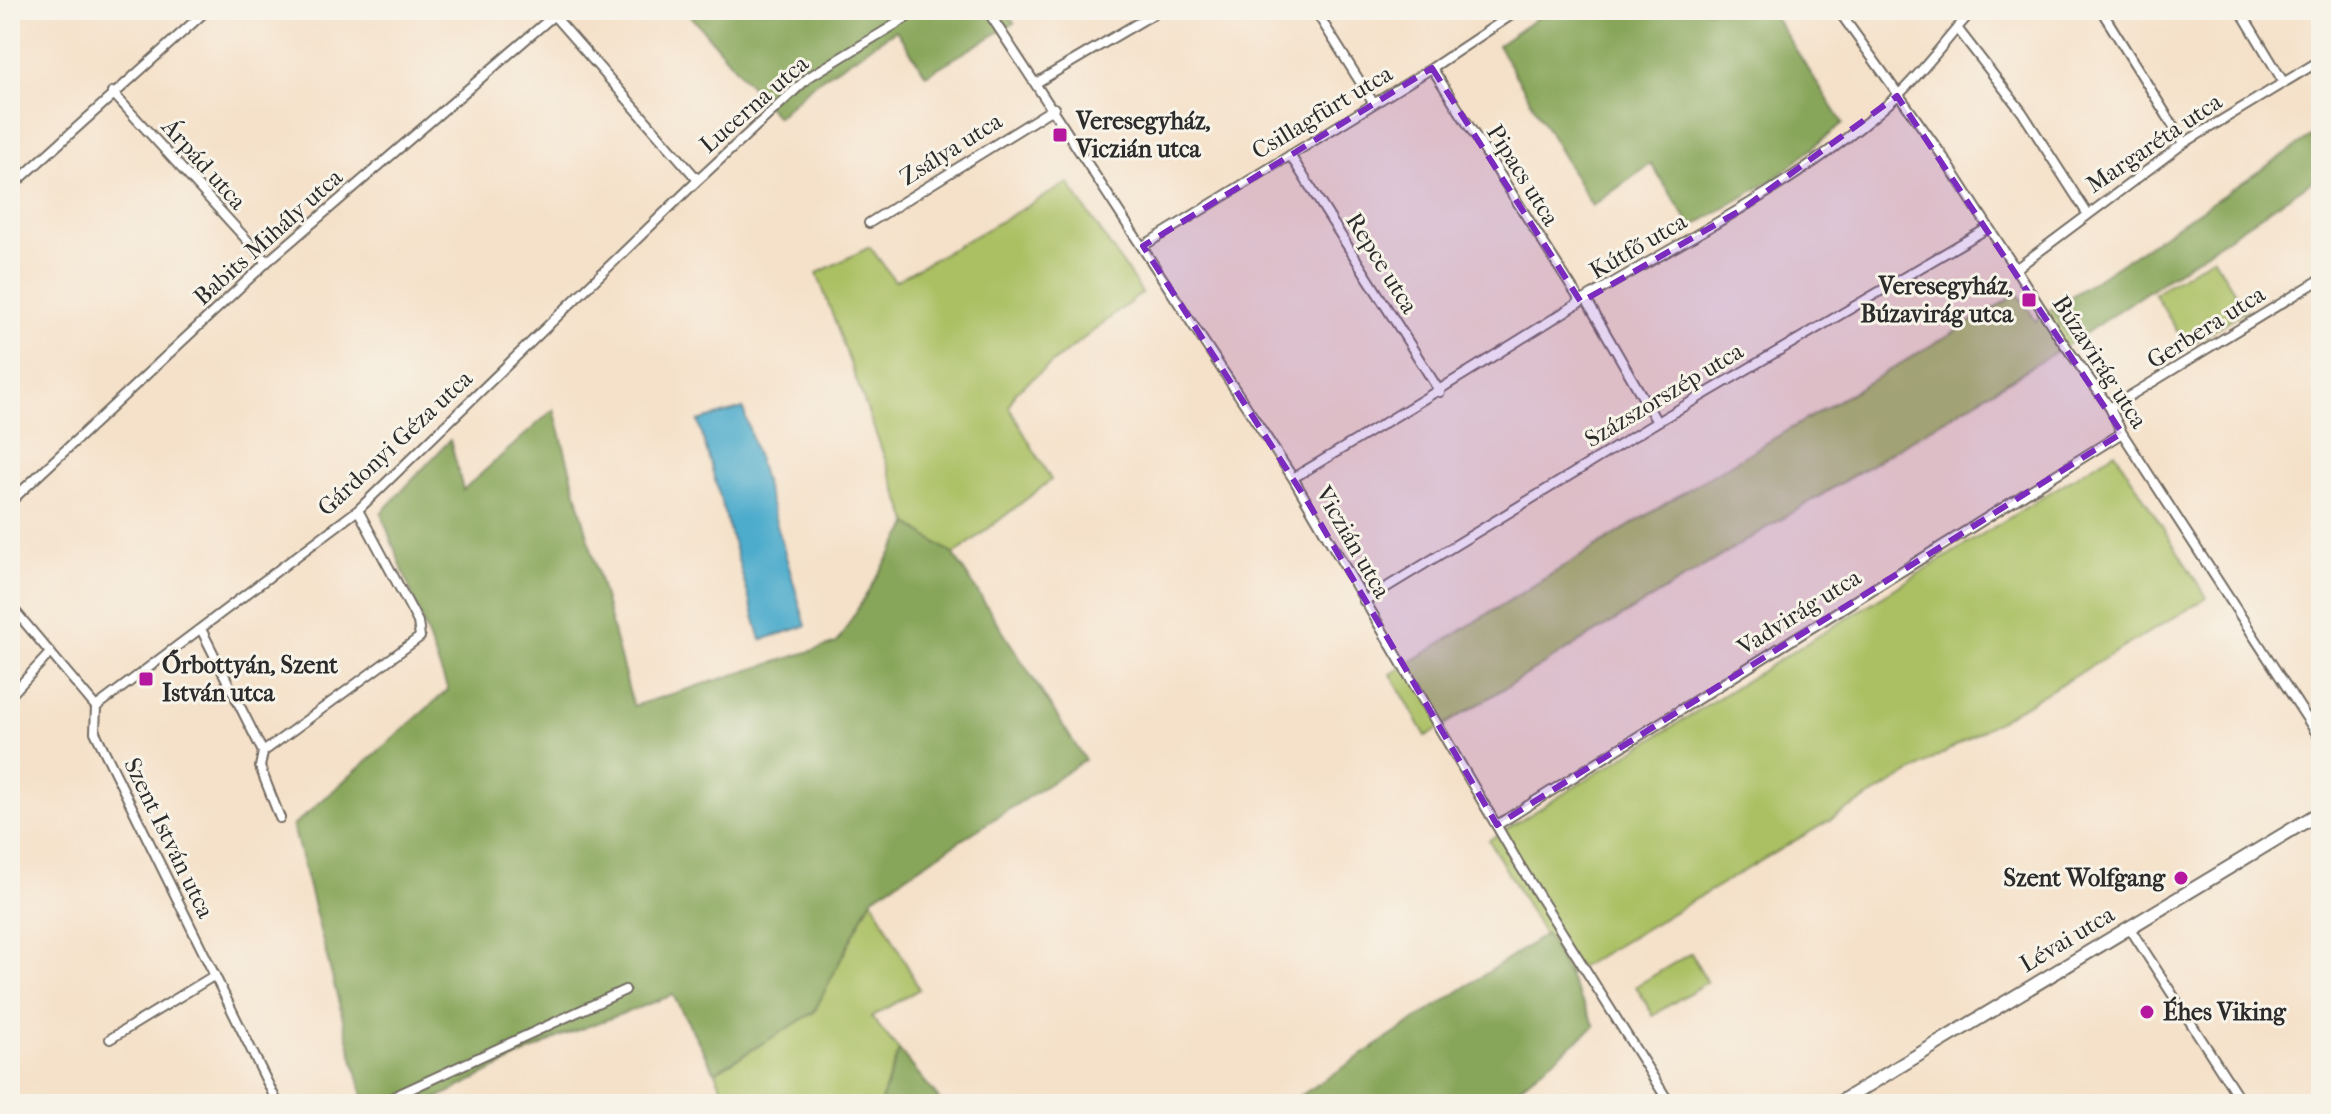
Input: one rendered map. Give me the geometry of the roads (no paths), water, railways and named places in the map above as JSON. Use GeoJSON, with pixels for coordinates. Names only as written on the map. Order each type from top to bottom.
{"type":"FeatureCollection","features":[{"type":"Feature","properties":{"kind":"street"},"geometry":{"type":"LineString","coordinates":[[10,188],[112,92],[207,10]]}},
{"type":"Feature","properties":{"kind":"street","name":"Lucerna utca"},"geometry":{"type":"LineString","coordinates":[[698,180],[809,77],[919,10]]}},
{"type":"Feature","properties":{"kind":"street","name":"Viczián utca"},"geometry":{"type":"LineString","coordinates":[[987,10],[1054,108],[1293,478],[1497,825],[1670,1104]]}},
{"type":"Feature","properties":{"kind":"street"},"geometry":{"type":"LineString","coordinates":[[1036,83],[1160,10]]}},
{"type":"Feature","properties":{"kind":"street"},"geometry":{"type":"LineString","coordinates":[[1315,10],[1374,104]]}},
{"type":"Feature","properties":{"kind":"street","name":"Csillagfürt utca"},"geometry":{"type":"LineString","coordinates":[[1143,246],[1432,68],[1519,10]]}},
{"type":"Feature","properties":{"kind":"street","name":"Búzavirág utca"},"geometry":{"type":"LineString","coordinates":[[1838,10],[1944,158],[2110,408],[2122,433],[2321,740]]}},
{"type":"Feature","properties":{"kind":"street","name":"Kútfő utca"},"geometry":{"type":"LineString","coordinates":[[1293,478],[1440,392],[1584,301],[1741,210],[1822,155],[1897,96],[1973,10]]}},
{"type":"Feature","properties":{"kind":"street"},"geometry":{"type":"LineString","coordinates":[[2101,10],[2184,143]]}},
{"type":"Feature","properties":{"kind":"street"},"geometry":{"type":"LineString","coordinates":[[2240,10],[2284,83]]}},
{"type":"Feature","properties":{"kind":"street"},"geometry":{"type":"LineString","coordinates":[[554,12],[698,180]]}},
{"type":"Feature","properties":{"kind":"street","name":"Babits Mihály utca"},"geometry":{"type":"LineString","coordinates":[[10,502],[267,262],[554,12]]}},
{"type":"Feature","properties":{"kind":"street"},"geometry":{"type":"LineString","coordinates":[[1957,28],[2022,112],[2087,213]]}},
{"type":"Feature","properties":{"kind":"street","name":"Margaréta utca"},"geometry":{"type":"LineString","coordinates":[[2017,268],[2184,143],[2321,60]]}},
{"type":"Feature","properties":{"kind":"street","name":"Pipacs utca"},"geometry":{"type":"LineString","coordinates":[[1432,68],[1584,301],[1657,422]]}},
{"type":"Feature","properties":{"kind":"street","name":"Árpád utca"},"geometry":{"type":"LineString","coordinates":[[112,92],[267,262]]}},
{"type":"Feature","properties":{"kind":"street","name":"Zsálya utca"},"geometry":{"type":"LineString","coordinates":[[869,223],[1054,108]]}},
{"type":"Feature","properties":{"kind":"street","name":"Repce utca"},"geometry":{"type":"LineString","coordinates":[[1290,155],[1440,392]]}},
{"type":"Feature","properties":{"kind":"street","name":"Gárdonyi Géza utca"},"geometry":{"type":"LineString","coordinates":[[96,707],[358,510],[698,180]]}},
{"type":"Feature","properties":{"kind":"street","name":"Százszorszép utca"},"geometry":{"type":"LineString","coordinates":[[1364,601],[1657,422],[1988,228]]}},
{"type":"Feature","properties":{"kind":"street","name":"Gerbera utca"},"geometry":{"type":"LineString","coordinates":[[2110,408],[2321,279]]}},
{"type":"Feature","properties":{"kind":"street","name":"Vadvirág utca"},"geometry":{"type":"LineString","coordinates":[[1497,825],[2122,433]]}},
{"type":"Feature","properties":{"kind":"street"},"geometry":{"type":"LineString","coordinates":[[263,752],[420,637],[418,622],[358,510]]}},
{"type":"Feature","properties":{"kind":"street"},"geometry":{"type":"LineString","coordinates":[[10,605],[96,707]]}},
{"type":"Feature","properties":{"kind":"street"},"geometry":{"type":"LineString","coordinates":[[201,629],[263,752],[260,767],[280,818]]}},
{"type":"Feature","properties":{"kind":"street"},"geometry":{"type":"LineString","coordinates":[[10,696],[50,653]]}},
{"type":"Feature","properties":{"kind":"street","name":"Szent István utca"},"geometry":{"type":"LineString","coordinates":[[96,707],[95,732],[278,1104]]}},
{"type":"Feature","properties":{"kind":"street","name":"Lévai utca"},"geometry":{"type":"LineString","coordinates":[[1837,1104],[2321,812]]}},
{"type":"Feature","properties":{"kind":"street"},"geometry":{"type":"LineString","coordinates":[[2129,927],[2243,1104]]}},
{"type":"Feature","properties":{"kind":"street"},"geometry":{"type":"LineString","coordinates":[[110,1039],[215,975]]}},
{"type":"Feature","properties":{"kind":"street"},"geometry":{"type":"LineString","coordinates":[[378,1104],[625,990]]}},
{"type":"Feature","properties":{"kind":"water"},"geometry":{"type":"Polygon","coordinates":[[[743,408],[806,626],[761,640],[698,421],[743,408]]]}},
{"type":"Feature","properties":{"kind":"place","name":"Veresegyház, Viczián utca"},"geometry":{"type":"Point","coordinates":[1060,135]}},
{"type":"Feature","properties":{"kind":"place","name":"Veresegyház, Búzavirág utca"},"geometry":{"type":"Point","coordinates":[2029,300]}},
{"type":"Feature","properties":{"kind":"place","name":"Őrbottyán, Szent István utca"},"geometry":{"type":"Point","coordinates":[146,679]}},
{"type":"Feature","properties":{"kind":"place","name":"Szent Wolfgang"},"geometry":{"type":"Point","coordinates":[2181,878]}},
{"type":"Feature","properties":{"kind":"place","name":"Éhes Viking"},"geometry":{"type":"Point","coordinates":[2147,1012]}}]}
